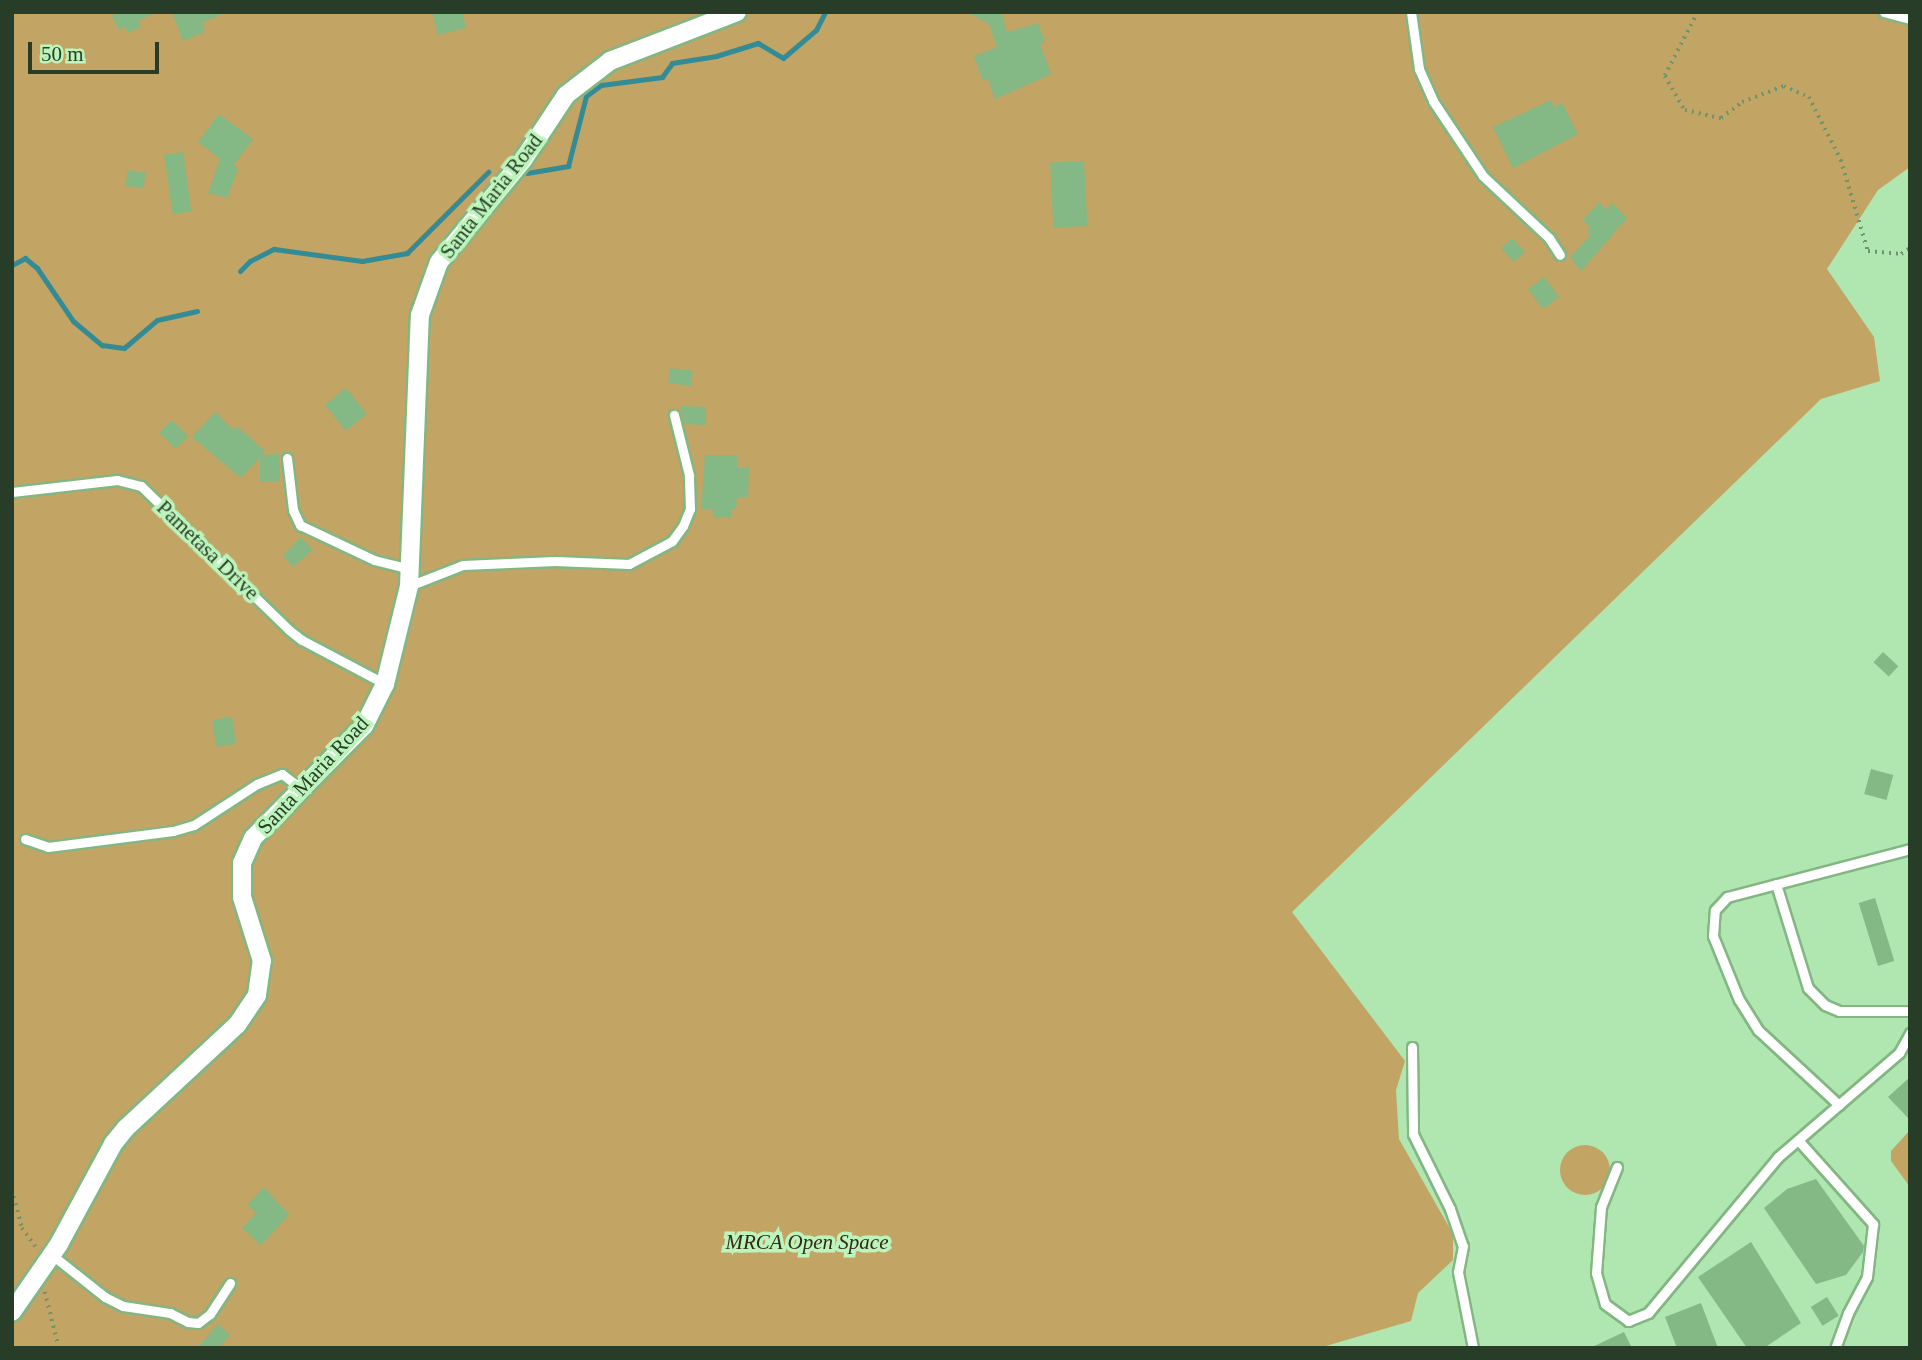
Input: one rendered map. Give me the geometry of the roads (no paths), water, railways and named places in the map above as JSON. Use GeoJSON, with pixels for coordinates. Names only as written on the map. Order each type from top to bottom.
{"type":"FeatureCollection","features":[{"type":"Feature","properties":{"kind":"street","name":"Santa Maria Road"},"geometry":{"type":"LineString","coordinates":[[12,1312],[46,1263],[114,1144],[126,1128],[237,1025],[257,995],[262,961],[242,897],[242,863],[253,838],[364,726],[385,684],[409,578],[420,315],[439,262],[523,160],[566,95],[610,61],[726,14]]}},
{"type":"Feature","properties":{"kind":"lane"},"geometry":{"type":"LineString","coordinates":[[1411,12],[1419,69],[1433,101],[1483,176],[1542,231],[1560,255]]}},
{"type":"Feature","properties":{"kind":"lane"},"geometry":{"type":"LineString","coordinates":[[1884,12],[1910,19]]}},
{"type":"Feature","properties":{"kind":"lane"},"geometry":{"type":"LineString","coordinates":[[287,457],[293,510],[300,525],[409,578],[463,565],[555,561],[629,564],[672,541],[683,526],[690,509],[689,475],[674,415]]}},
{"type":"Feature","properties":{"kind":"lane","name":"Pametasa Drive"},"geometry":{"type":"LineString","coordinates":[[12,492],[117,480],[141,486],[289,630],[302,640],[385,684]]}},
{"type":"Feature","properties":{"kind":"lane"},"geometry":{"type":"LineString","coordinates":[[25,839],[48,847],[173,831],[194,825],[257,784],[282,774],[302,789]]}},
{"type":"Feature","properties":{"kind":"lane"},"geometry":{"type":"LineString","coordinates":[[1839,1105],[1758,1030],[1739,1000],[1713,936],[1715,910],[1727,897],[1910,849]]}},
{"type":"Feature","properties":{"kind":"lane"},"geometry":{"type":"LineString","coordinates":[[1776,884],[1808,988],[1825,1005],[1839,1012],[1910,1011]]}},
{"type":"Feature","properties":{"kind":"lane"},"geometry":{"type":"LineString","coordinates":[[1617,1167],[1601,1207],[1596,1273],[1605,1304],[1628,1321],[1648,1313],[1778,1157],[1899,1054],[1910,1034]]}},
{"type":"Feature","properties":{"kind":"lane"},"geometry":{"type":"LineString","coordinates":[[1412,1047],[1413,1134],[1450,1209],[1463,1246],[1458,1272],[1473,1348]]}},
{"type":"Feature","properties":{"kind":"lane"},"geometry":{"type":"LineString","coordinates":[[1798,1140],[1872,1224],[1867,1277],[1848,1313],[1835,1348]]}},
{"type":"Feature","properties":{"kind":"lane"},"geometry":{"type":"LineString","coordinates":[[46,1263],[123,1306],[170,1313],[198,1323],[210,1314],[229,1283]]}},
{"type":"Feature","properties":{"kind":"waterway"},"geometry":{"type":"LineString","coordinates":[[527,173],[568,166],[586,96],[601,85],[662,77],[672,63],[716,56],[758,43],[783,58],[816,30],[825,12]]}},
{"type":"Feature","properties":{"kind":"waterway"},"geometry":{"type":"LineString","coordinates":[[240,271],[250,261],[274,249],[362,261],[407,253],[488,172]]}},
{"type":"Feature","properties":{"kind":"waterway"},"geometry":{"type":"LineString","coordinates":[[12,265],[25,258],[37,268],[73,321],[102,345],[124,348],[157,320],[197,311]]}},
{"type":"Feature","properties":{"kind":"park label","name":"MRCA Open Space"},"geometry":{"type":"Point","coordinates":[807,1242]}}]}
